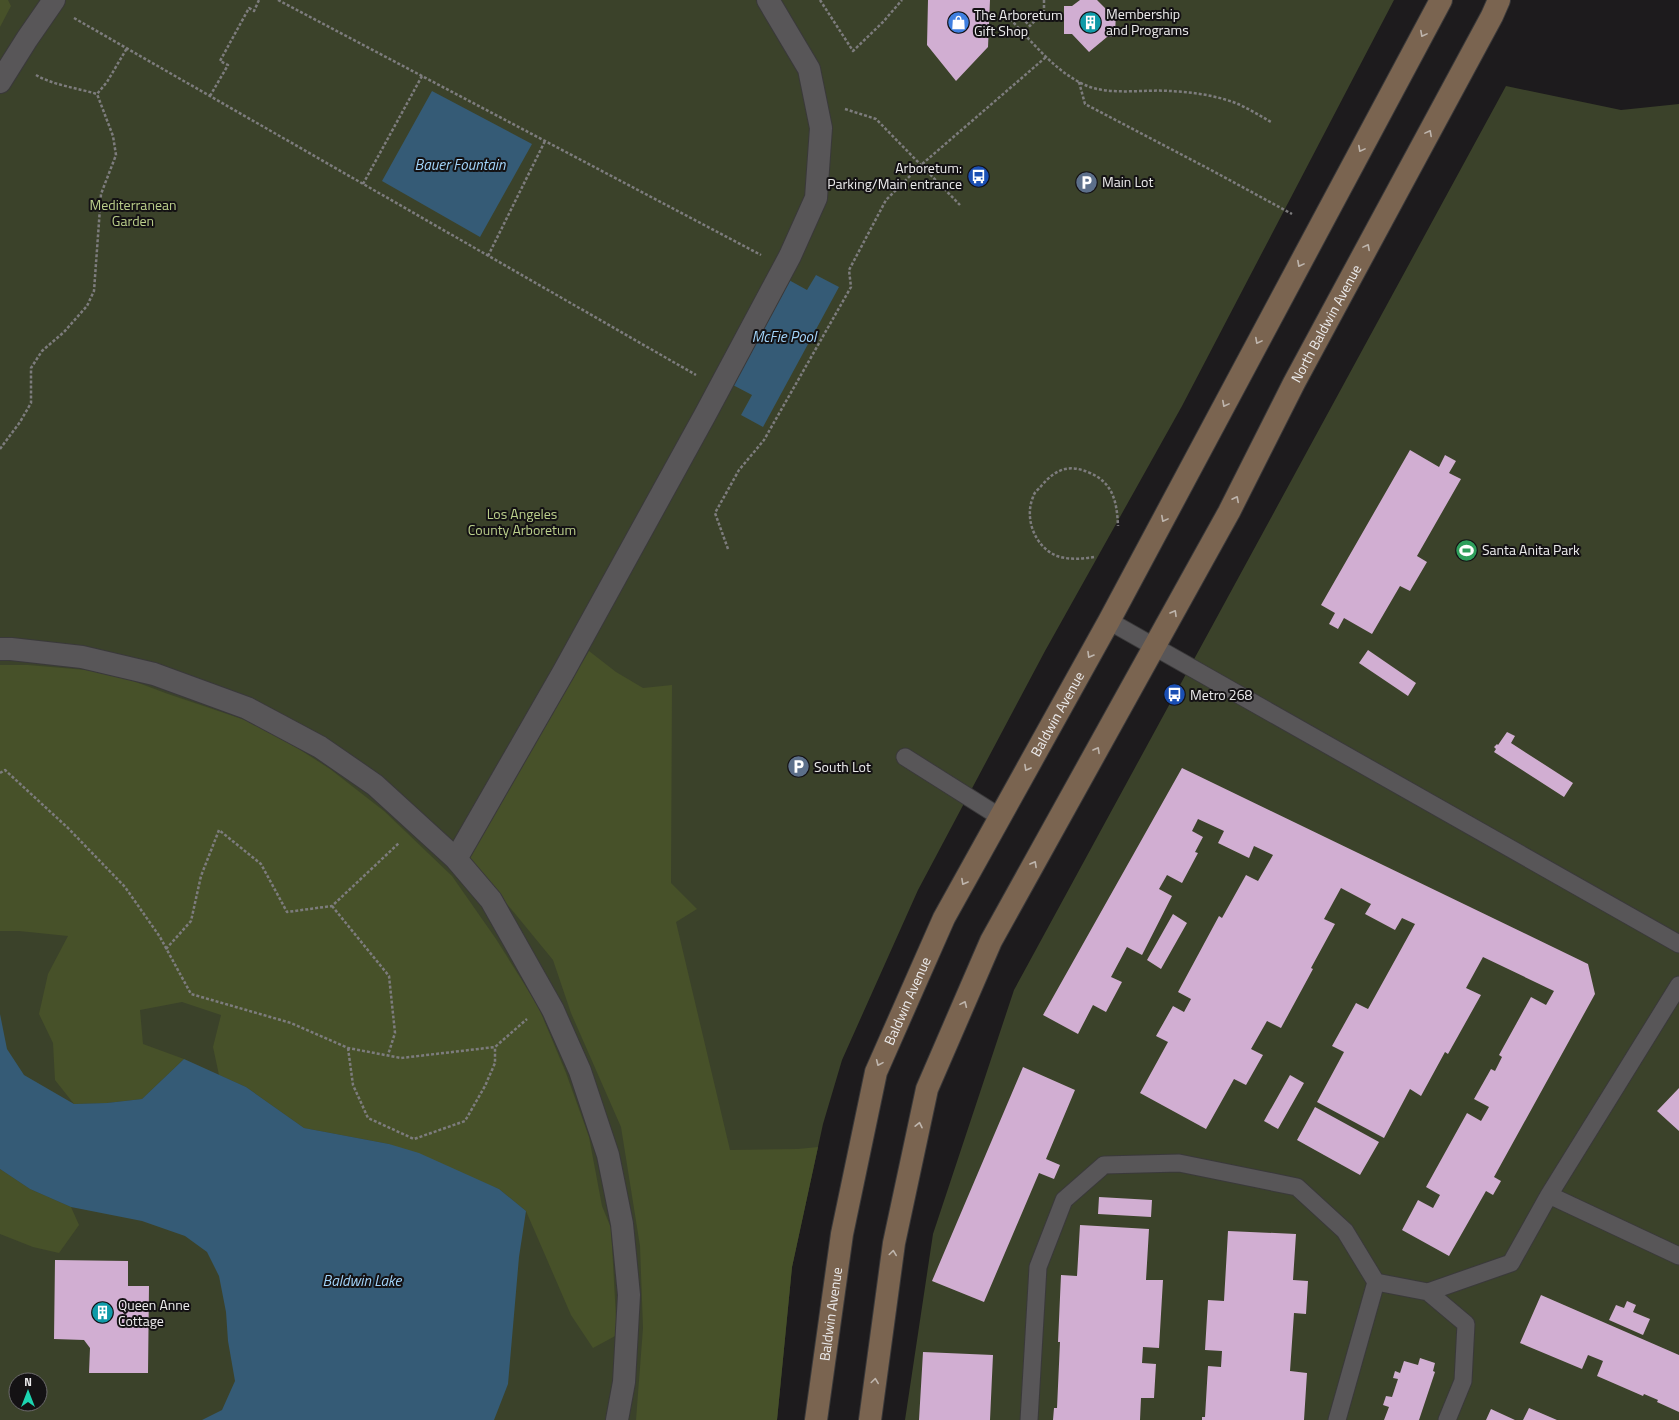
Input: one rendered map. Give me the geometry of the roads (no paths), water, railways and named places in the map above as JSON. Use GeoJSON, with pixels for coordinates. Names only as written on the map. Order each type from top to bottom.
{"type":"FeatureCollection","features":[{"type":"Feature","properties":{"kind":"main road"},"geometry":{"type":"LineString","coordinates":[[1109,621],[1441,0]]}},
{"type":"Feature","properties":{"kind":"main road","name":"North Baldwin Avenue"},"geometry":{"type":"LineString","coordinates":[[1155,647],[1230,512],[1294,383],[1492,16],[1499,0]]}},
{"type":"Feature","properties":{"kind":"main road","name":"Baldwin Avenue"},"geometry":{"type":"LineString","coordinates":[[816,1420],[842,1234],[876,1072],[944,918],[1109,621]]}},
{"type":"Feature","properties":{"kind":"main road"},"geometry":{"type":"LineString","coordinates":[[870,1420],[894,1243],[927,1089],[991,941],[1155,647]]}},
{"type":"Feature","properties":{"kind":"street"},"geometry":{"type":"LineString","coordinates":[[456,859],[564,671],[719,388],[784,268],[816,198],[821,128],[809,69],[768,0]]}},
{"type":"Feature","properties":{"kind":"street"},"geometry":{"type":"LineString","coordinates":[[0,82],[53,2]]}},
{"type":"Feature","properties":{"kind":"street"},"geometry":{"type":"LineString","coordinates":[[0,649],[82,657],[154,674],[246,708],[320,747],[375,785],[456,859],[491,900],[548,1000],[580,1070],[608,1155],[622,1224],[629,1295],[624,1382],[617,1420]]}},
{"type":"Feature","properties":{"kind":"lane"},"geometry":{"type":"LineString","coordinates":[[1109,621],[1679,944]]}},
{"type":"Feature","properties":{"kind":"lane"},"geometry":{"type":"LineString","coordinates":[[905,757],[1000,816]]}},
{"type":"Feature","properties":{"kind":"lane"},"geometry":{"type":"LineString","coordinates":[[1428,1292],[1511,1263],[1549,1195],[1679,985]]}},
{"type":"Feature","properties":{"kind":"lane"},"geometry":{"type":"LineString","coordinates":[[1029,1420],[1038,1268],[1064,1200],[1104,1166],[1179,1163],[1297,1187],[1345,1231],[1376,1282],[1337,1420]]}},
{"type":"Feature","properties":{"kind":"lane"},"geometry":{"type":"LineString","coordinates":[[1549,1195],[1679,1256]]}},
{"type":"Feature","properties":{"kind":"lane"},"geometry":{"type":"LineString","coordinates":[[1376,1282],[1428,1292],[1466,1324],[1463,1381],[1447,1420]]}},
{"type":"Feature","properties":{"kind":"water","name":"Bauer Fountain"},"geometry":{"type":"Polygon","coordinates":[[[432,91],[532,144],[480,237],[382,181],[432,91]]]}},
{"type":"Feature","properties":{"kind":"water","name":"McFie Pool"},"geometry":{"type":"Polygon","coordinates":[[[816,275],[839,287],[763,427],[741,415],[752,395],[731,384],[787,279],[807,290],[816,275]]]}},
{"type":"Feature","properties":{"kind":"water","name":"Baldwin Lake"},"geometry":{"type":"Polygon","coordinates":[[[0,1014],[7,1049],[24,1075],[74,1104],[107,1103],[142,1099],[184,1059],[246,1087],[304,1128],[389,1144],[419,1153],[499,1189],[526,1211],[519,1257],[508,1384],[494,1420],[202,1420],[222,1410],[235,1381],[228,1341],[226,1312],[219,1276],[207,1252],[185,1236],[142,1221],[71,1207],[30,1189],[0,1169],[0,1014]]]}},
{"type":"Feature","properties":{"kind":"place","name":"Membership and Programs"},"geometry":{"type":"Point","coordinates":[1090,22]}},
{"type":"Feature","properties":{"kind":"place","name":"The Arboretum Gift Shop"},"geometry":{"type":"Point","coordinates":[958,23]}},
{"type":"Feature","properties":{"kind":"place","name":"Arboretum: Parking/Main entrance"},"geometry":{"type":"Point","coordinates":[978,176]}},
{"type":"Feature","properties":{"kind":"place","name":"Main Lot"},"geometry":{"type":"Point","coordinates":[1086,182]}},
{"type":"Feature","properties":{"kind":"place","name":"Santa Anita Park"},"geometry":{"type":"Point","coordinates":[1466,550]}},
{"type":"Feature","properties":{"kind":"place","name":"Metro 268"},"geometry":{"type":"Point","coordinates":[1174,695]}},
{"type":"Feature","properties":{"kind":"place","name":"South Lot"},"geometry":{"type":"Point","coordinates":[798,767]}},
{"type":"Feature","properties":{"kind":"place","name":"Queen Anne Cottage"},"geometry":{"type":"Point","coordinates":[102,1313]}},
{"type":"Feature","properties":{"kind":"park label","name":"Mediterranean Garden"},"geometry":{"type":"Point","coordinates":[133,214]}},
{"type":"Feature","properties":{"kind":"park label","name":"Los Angeles County Arboretum"},"geometry":{"type":"Point","coordinates":[522,522]}}]}
